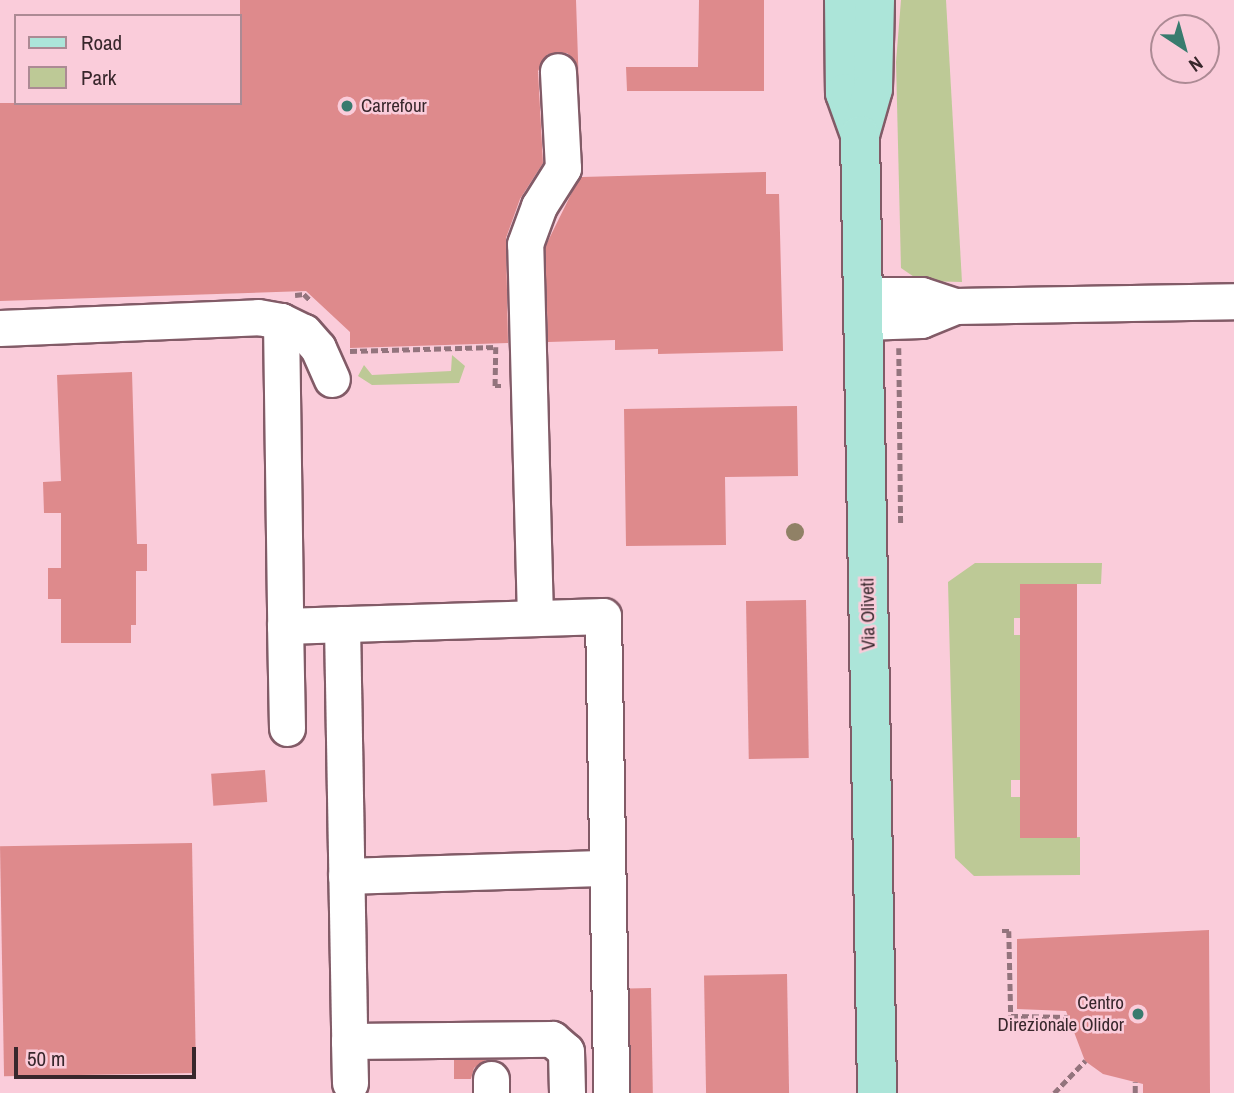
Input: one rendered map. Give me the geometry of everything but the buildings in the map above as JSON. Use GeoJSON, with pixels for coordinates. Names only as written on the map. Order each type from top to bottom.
{"type":"FeatureCollection","features":[{"type":"Feature","properties":{"kind":"main road","name":"Via Oliveti"},"geometry":{"type":"LineString","coordinates":[[844,0],[845,93],[860,135]]}},
{"type":"Feature","properties":{"kind":"main road","name":"Via Oliveti"},"geometry":{"type":"LineString","coordinates":[[874,0],[873,89],[860,135],[877,1093]]}},
{"type":"Feature","properties":{"kind":"lane"},"geometry":{"type":"LineString","coordinates":[[535,618],[525,244],[539,206],[563,168],[558,71]]}},
{"type":"Feature","properties":{"kind":"lane"},"geometry":{"type":"LineString","coordinates":[[863,308],[921,295],[955,306],[1234,301]]}},
{"type":"Feature","properties":{"kind":"lane"},"geometry":{"type":"LineString","coordinates":[[0,328],[258,317],[281,321],[304,332],[318,348],[332,379]]}},
{"type":"Feature","properties":{"kind":"lane"},"geometry":{"type":"LineString","coordinates":[[281,321],[286,728]]}},
{"type":"Feature","properties":{"kind":"lane"},"geometry":{"type":"LineString","coordinates":[[285,626],[603,616],[611,1093]]}},
{"type":"Feature","properties":{"kind":"lane"},"geometry":{"type":"LineString","coordinates":[[342,624],[350,1083]]}},
{"type":"Feature","properties":{"kind":"lane"},"geometry":{"type":"LineString","coordinates":[[346,876],[607,868]]}},
{"type":"Feature","properties":{"kind":"lane"},"geometry":{"type":"LineString","coordinates":[[349,1041],[491,1068],[552,1040],[566,1051],[567,1093]]}},
{"type":"Feature","properties":{"kind":"path"},"geometry":{"type":"LineString","coordinates":[[1002,931],[1009,931],[1011,1016],[1068,1017]]}},
{"type":"Feature","properties":{"kind":"path"},"geometry":{"type":"LineString","coordinates":[[1054,1093],[1085,1062]]}},
{"type":"Feature","properties":{"kind":"path"},"geometry":{"type":"LineString","coordinates":[[1135,1083],[1135,1093]]}},
{"type":"Feature","properties":{"kind":"green space"},"geometry":{"type":"Polygon","coordinates":[[[901,0],[946,0],[962,282],[920,281],[901,268],[896,62],[901,0]]]}},
{"type":"Feature","properties":{"kind":"green space"},"geometry":{"type":"Polygon","coordinates":[[[452,355],[465,366],[459,383],[372,385],[358,376],[364,365],[372,375],[451,371],[452,355]]]}},
{"type":"Feature","properties":{"kind":"green space"},"geometry":{"type":"Polygon","coordinates":[[[975,563],[1102,563],[1101,584],[1021,584],[1020,618],[1014,618],[1014,635],[1020,635],[1020,780],[1011,780],[1011,797],[1020,797],[1021,838],[1080,837],[1080,875],[974,876],[955,858],[948,582],[975,563]]]}},
{"type":"Feature","properties":{"kind":"place","name":"Carrefour"},"geometry":{"type":"Point","coordinates":[347,106]}},
{"type":"Feature","properties":{"kind":"place","name":"Centro Direzionale Olidor"},"geometry":{"type":"Point","coordinates":[1138,1014]}}]}
